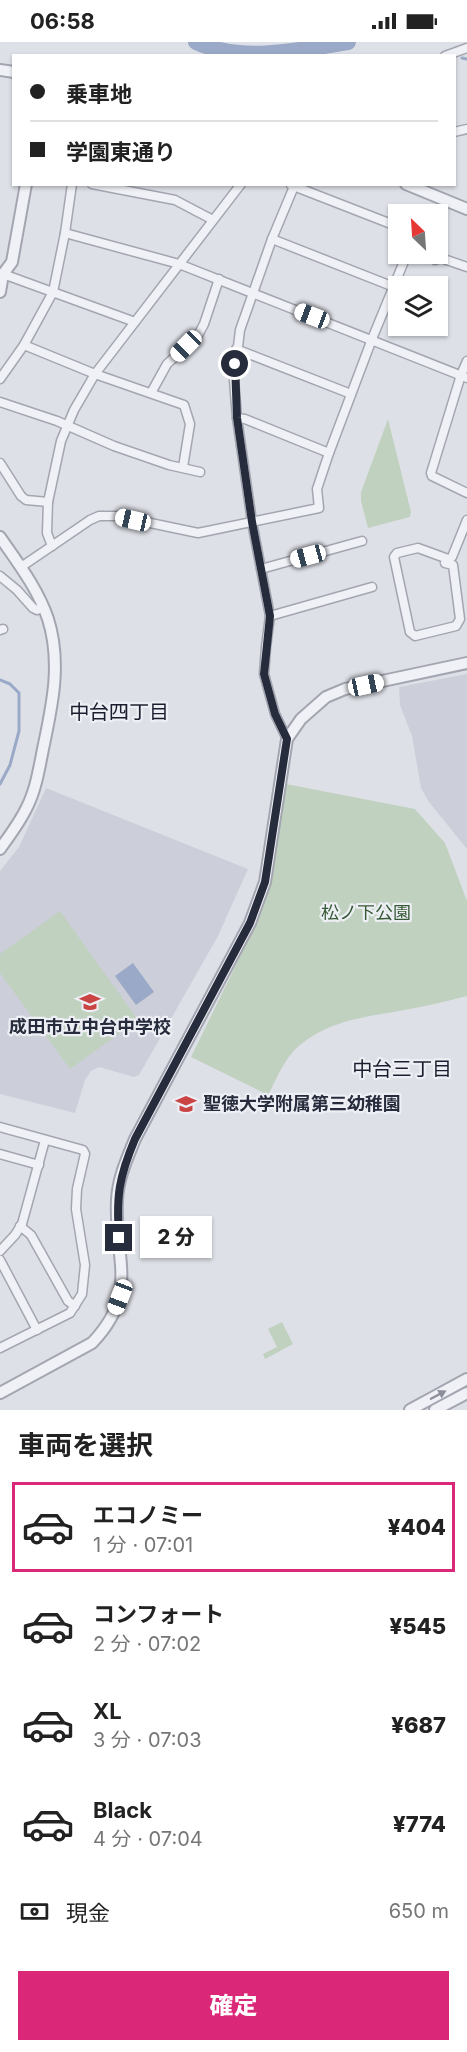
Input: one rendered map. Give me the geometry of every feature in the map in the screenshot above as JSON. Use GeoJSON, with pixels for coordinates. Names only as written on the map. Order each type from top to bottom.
{"type":"FeatureCollection","features":[{"type":"Feature","properties":{"kind":"street"},"geometry":{"type":"LineString","coordinates":[[450,54],[467,48]]}},
{"type":"Feature","properties":{"kind":"street"},"geometry":{"type":"LineString","coordinates":[[0,292],[3,274],[12,262],[26,186]]}},
{"type":"Feature","properties":{"kind":"street"},"geometry":{"type":"LineString","coordinates":[[0,379],[24,345],[53,292],[72,186]]}},
{"type":"Feature","properties":{"kind":"street"},"geometry":{"type":"LineString","coordinates":[[102,186],[175,200],[213,220]]}},
{"type":"Feature","properties":{"kind":"street"},"geometry":{"type":"LineString","coordinates":[[52,546],[47,533],[48,502],[56,462],[67,426],[95,374],[239,186]]}},
{"type":"Feature","properties":{"kind":"street"},"geometry":{"type":"LineString","coordinates":[[287,739],[275,714],[264,674],[270,616],[252,522],[237,418],[234,380],[240,330],[293,186]]}},
{"type":"Feature","properties":{"kind":"street"},"geometry":{"type":"LineString","coordinates":[[296,186],[388,223]]}},
{"type":"Feature","properties":{"kind":"street"},"geometry":{"type":"LineString","coordinates":[[411,186],[467,209]]}},
{"type":"Feature","properties":{"kind":"street"},"geometry":{"type":"LineString","coordinates":[[65,233],[179,264],[464,377]]}},
{"type":"Feature","properties":{"kind":"street"},"geometry":{"type":"LineString","coordinates":[[272,239],[388,285]]}},
{"type":"Feature","properties":{"kind":"street"},"geometry":{"type":"LineString","coordinates":[[448,260],[467,267]]}},
{"type":"Feature","properties":{"kind":"street"},"geometry":{"type":"LineString","coordinates":[[3,274],[135,322]]}},
{"type":"Feature","properties":{"kind":"street"},"geometry":{"type":"LineString","coordinates":[[151,393],[167,364],[197,337],[204,324],[219,279]]}},
{"type":"Feature","properties":{"kind":"street"},"geometry":{"type":"LineString","coordinates":[[21,567],[99,516],[117,516],[198,533],[319,507],[317,489],[329,453],[388,301]]}},
{"type":"Feature","properties":{"kind":"street"},"geometry":{"type":"LineString","coordinates":[[24,345],[95,374],[184,405],[190,424],[183,467]]}},
{"type":"Feature","properties":{"kind":"street"},"geometry":{"type":"LineString","coordinates":[[236,349],[351,394]]}},
{"type":"Feature","properties":{"kind":"street"},"geometry":{"type":"LineString","coordinates":[[467,361],[464,377],[431,473],[432,476],[467,493]]}},
{"type":"Feature","properties":{"kind":"street"},"geometry":{"type":"LineString","coordinates":[[0,402],[169,465],[200,471]]}},
{"type":"Feature","properties":{"kind":"street"},"geometry":{"type":"LineString","coordinates":[[237,418],[245,419],[329,453]]}},
{"type":"Feature","properties":{"kind":"street"},"geometry":{"type":"LineString","coordinates":[[0,463],[21,496],[26,500],[48,502]]}},
{"type":"Feature","properties":{"kind":"street"},"geometry":{"type":"LineString","coordinates":[[445,563],[452,557],[467,520]]}},
{"type":"Feature","properties":{"kind":"street"},"geometry":{"type":"LineString","coordinates":[[0,537],[21,567],[44,608],[52,632],[56,667],[52,706],[37,777],[28,805],[0,849]]}},
{"type":"Feature","properties":{"kind":"street"},"geometry":{"type":"LineString","coordinates":[[261,569],[362,541]]}},
{"type":"Feature","properties":{"kind":"street"},"geometry":{"type":"LineString","coordinates":[[418,548],[448,559],[445,563],[453,566],[460,619],[456,626],[415,636],[410,632],[394,557],[397,553],[418,548]]}},
{"type":"Feature","properties":{"kind":"street"},"geometry":{"type":"LineString","coordinates":[[0,576],[33,608],[37,610],[44,608]]}},
{"type":"Feature","properties":{"kind":"street"},"geometry":{"type":"LineString","coordinates":[[270,616],[372,587]]}},
{"type":"Feature","properties":{"kind":"street"},"geometry":{"type":"LineString","coordinates":[[0,1393],[92,1343],[103,1332],[113,1315],[120,1297],[122,1282],[117,1201],[124,1165],[135,1139],[250,923],[265,882],[287,739],[300,719],[326,697],[345,689],[467,663]]}},
{"type":"Feature","properties":{"kind":"street"},"geometry":{"type":"LineString","coordinates":[[0,1127],[83,1150],[85,1154],[77,1189],[76,1209],[85,1265],[82,1294],[70,1313],[0,1348]]}},
{"type":"Feature","properties":{"kind":"street"},"geometry":{"type":"LineString","coordinates":[[0,1251],[20,1226],[28,1206],[45,1140]]}},
{"type":"Feature","properties":{"kind":"street"},"geometry":{"type":"LineString","coordinates":[[0,1154],[39,1165]]}},
{"type":"Feature","properties":{"kind":"street"},"geometry":{"type":"LineString","coordinates":[[20,1226],[31,1235],[68,1301],[75,1306]]}},
{"type":"Feature","properties":{"kind":"street"},"geometry":{"type":"LineString","coordinates":[[0,1260],[37,1330]]}},
{"type":"Feature","properties":{"kind":"street"},"geometry":{"type":"LineString","coordinates":[[410,1410],[467,1379]]}},
{"type":"Feature","properties":{"kind":"street"},"geometry":{"type":"LineString","coordinates":[[435,1410],[467,1393]]}},
{"type":"Feature","properties":{"kind":"shaded area"},"geometry":{"type":"Polygon","coordinates":[[[467,674],[467,849],[429,802],[421,788],[412,736],[400,705],[399,687],[467,674]]]}},
{"type":"Feature","properties":{"kind":"shaded area","name":"成田市立中台中学校"},"geometry":{"type":"Polygon","coordinates":[[[46,788],[248,869],[218,936],[139,1075],[134,1077],[99,1067],[91,1071],[85,1080],[75,1113],[0,1094],[0,871],[19,847],[46,788]]]}},
{"type":"Feature","properties":{"kind":"green space"},"geometry":{"type":"Polygon","coordinates":[[[388,419],[411,512],[410,517],[368,528],[361,492],[388,419]]]}},
{"type":"Feature","properties":{"kind":"green space","name":"松ノ下公園"},"geometry":{"type":"Polygon","coordinates":[[[286,784],[415,809],[445,843],[467,901],[467,996],[360,1018],[323,1030],[300,1045],[290,1055],[268,1095],[191,1057],[250,936],[271,882],[286,784]]]}},
{"type":"Feature","properties":{"kind":"green space"},"geometry":{"type":"Polygon","coordinates":[[[60,911],[138,1020],[70,1069],[0,973],[0,954],[60,911]]]}},
{"type":"Feature","properties":{"kind":"green space"},"geometry":{"type":"Polygon","coordinates":[[[282,1322],[293,1344],[265,1359],[263,1354],[277,1347],[268,1329],[282,1322]]]}},
{"type":"Feature","properties":{"kind":"water"},"geometry":{"type":"Polygon","coordinates":[[[133,963],[154,992],[136,1005],[115,976],[133,963]]]}},
{"type":"Feature","properties":{"kind":"waterway"},"geometry":{"type":"LineString","coordinates":[[196,42],[214,49],[252,54],[291,51],[348,42]]}},
{"type":"Feature","properties":{"kind":"waterway"},"geometry":{"type":"LineString","coordinates":[[462,58],[467,59]]}},
{"type":"Feature","properties":{"kind":"waterway"},"geometry":{"type":"LineString","coordinates":[[0,680],[10,684],[19,693],[19,731],[10,765],[0,784]]}},
{"type":"Feature","properties":{"kind":"place","name":"成田市立中台中学校"},"geometry":{"type":"Point","coordinates":[90,1002]}},
{"type":"Feature","properties":{"kind":"place","name":"聖徳大学附属第三幼稚園"},"geometry":{"type":"Point","coordinates":[186,1104]}},
{"type":"Feature","properties":{"kind":"district","name":"中台四丁目"},"geometry":{"type":"Point","coordinates":[119,712]}},
{"type":"Feature","properties":{"kind":"district","name":"中台三丁目"},"geometry":{"type":"Point","coordinates":[402,1069]}},
{"type":"Feature","properties":{"kind":"route"},"geometry":{"type":"LineString","coordinates":[[119,1238],[117,1201],[124,1165],[135,1139],[250,923],[265,882],[287,739],[275,714],[264,674],[270,616],[252,522],[237,418],[235,364]]}}]}
